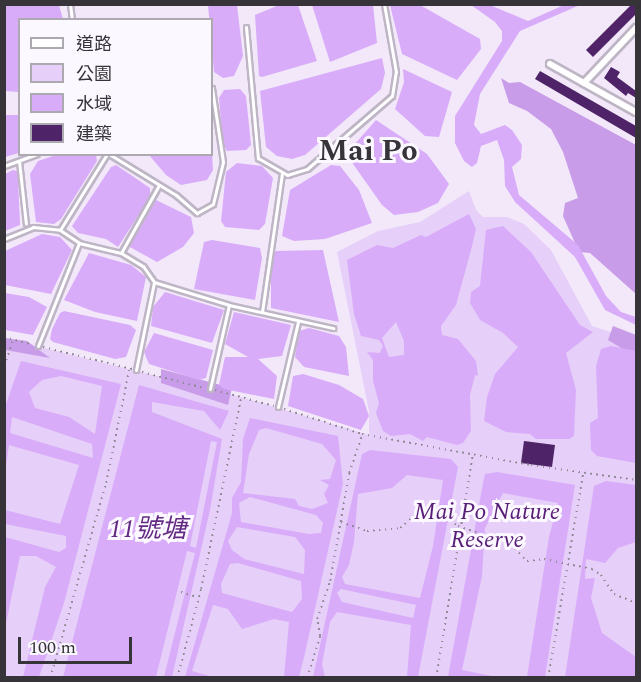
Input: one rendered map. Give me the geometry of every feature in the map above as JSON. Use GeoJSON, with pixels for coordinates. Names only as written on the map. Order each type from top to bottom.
{"type":"FeatureCollection","features":[{"type":"Feature","properties":{"kind":"street"},"geometry":{"type":"LineString","coordinates":[[584,83],[633,36],[636,28]]}},
{"type":"Feature","properties":{"kind":"street"},"geometry":{"type":"LineString","coordinates":[[550,64],[636,112]]}},
{"type":"Feature","properties":{"kind":"lane"},"geometry":{"type":"LineString","coordinates":[[246,27],[258,158],[282,173],[307,169],[392,96],[396,72],[384,4]]}},
{"type":"Feature","properties":{"kind":"lane"},"geometry":{"type":"LineString","coordinates":[[111,156],[197,213],[213,204],[223,162],[213,95]]}},
{"type":"Feature","properties":{"kind":"lane"},"geometry":{"type":"LineString","coordinates":[[4,166],[32,156]]}},
{"type":"Feature","properties":{"kind":"lane"},"geometry":{"type":"LineString","coordinates":[[60,230],[107,156]]}},
{"type":"Feature","properties":{"kind":"lane"},"geometry":{"type":"LineString","coordinates":[[19,161],[26,224]]}},
{"type":"Feature","properties":{"kind":"lane"},"geometry":{"type":"LineString","coordinates":[[262,312],[282,173]]}},
{"type":"Feature","properties":{"kind":"lane"},"geometry":{"type":"LineString","coordinates":[[122,254],[159,186]]}},
{"type":"Feature","properties":{"kind":"lane"},"geometry":{"type":"LineString","coordinates":[[4,239],[33,227],[60,230],[79,243],[122,254],[143,266],[154,282],[229,305],[297,322],[333,328]]}},
{"type":"Feature","properties":{"kind":"lane"},"geometry":{"type":"LineString","coordinates":[[38,346],[79,243]]}},
{"type":"Feature","properties":{"kind":"lane"},"geometry":{"type":"LineString","coordinates":[[136,370],[154,282]]}},
{"type":"Feature","properties":{"kind":"lane"},"geometry":{"type":"LineString","coordinates":[[210,389],[229,305]]}},
{"type":"Feature","properties":{"kind":"lane"},"geometry":{"type":"LineString","coordinates":[[278,407],[297,322]]}},
{"type":"Feature","properties":{"kind":"path"},"geometry":{"type":"LineString","coordinates":[[4,337],[278,407],[362,434],[583,473],[636,480]]}},
{"type":"Feature","properties":{"kind":"path"},"geometry":{"type":"LineString","coordinates":[[4,366],[14,340]]}},
{"type":"Feature","properties":{"kind":"path"},"geometry":{"type":"LineString","coordinates":[[50,678],[106,483],[129,369]]}},
{"type":"Feature","properties":{"kind":"path"},"geometry":{"type":"LineString","coordinates":[[177,678],[199,597],[241,397]]}},
{"type":"Feature","properties":{"kind":"path"},"geometry":{"type":"LineString","coordinates":[[308,678],[320,636],[317,619],[330,581],[349,473],[362,434]]}},
{"type":"Feature","properties":{"kind":"path"},"geometry":{"type":"LineString","coordinates":[[436,678],[458,526],[473,453]]}},
{"type":"Feature","properties":{"kind":"path"},"geometry":{"type":"LineString","coordinates":[[548,678],[583,473]]}},
{"type":"Feature","properties":{"kind":"path"},"geometry":{"type":"LineString","coordinates":[[341,522],[367,531],[400,528],[423,508],[430,507],[458,526],[511,544],[526,561],[544,559],[583,569],[592,569],[614,594],[636,603]]}},
{"type":"Feature","properties":{"kind":"path"},"geometry":{"type":"LineString","coordinates":[[181,592],[199,597]]}},
{"type":"Feature","properties":{"kind":"green space","name":"Mai Po Nature Reserve"},"geometry":{"type":"Polygon","coordinates":[[[469,191],[476,210],[483,217],[507,217],[524,224],[551,250],[592,326],[636,340],[636,677],[5,677],[4,338],[241,397],[369,435],[369,411],[337,252],[378,231],[420,222],[469,191]]]}},
{"type":"Feature","properties":{"kind":"shaded area"},"geometry":{"type":"Polygon","coordinates":[[[501,78],[509,83],[520,82],[636,145],[636,294],[590,253],[579,252],[563,216],[565,203],[578,198],[563,152],[551,129],[527,111],[509,103],[501,78]]]}},
{"type":"Feature","properties":{"kind":"shaded area"},"geometry":{"type":"Polygon","coordinates":[[[613,326],[636,335],[636,357],[608,340],[613,326]]]}},
{"type":"Feature","properties":{"kind":"shaded area"},"geometry":{"type":"Polygon","coordinates":[[[5,338],[27,341],[50,358],[5,350],[5,338]]]}},
{"type":"Feature","properties":{"kind":"shaded area"},"geometry":{"type":"Polygon","coordinates":[[[161,369],[232,388],[228,405],[161,383],[161,369]]]}},
{"type":"Feature","properties":{"kind":"water"},"geometry":{"type":"Polygon","coordinates":[[[5,4],[59,5],[63,18],[18,18],[18,92],[5,91],[5,4]]]}},
{"type":"Feature","properties":{"kind":"water"},"geometry":{"type":"Polygon","coordinates":[[[208,5],[237,5],[243,56],[234,76],[223,78],[214,72],[213,18],[209,18],[208,5]]]}},
{"type":"Feature","properties":{"kind":"water"},"geometry":{"type":"Polygon","coordinates":[[[279,5],[298,5],[317,61],[262,77],[259,76],[255,15],[279,5]]]}},
{"type":"Feature","properties":{"kind":"water"},"geometry":{"type":"Polygon","coordinates":[[[312,5],[373,5],[377,43],[330,62],[312,5]]]}},
{"type":"Feature","properties":{"kind":"water"},"geometry":{"type":"Polygon","coordinates":[[[390,5],[420,5],[480,39],[481,49],[457,80],[402,54],[390,5]]]}},
{"type":"Feature","properties":{"kind":"water"},"geometry":{"type":"Polygon","coordinates":[[[471,5],[490,5],[528,21],[564,5],[580,5],[520,31],[480,94],[474,125],[481,134],[505,125],[512,130],[522,145],[521,159],[512,167],[519,195],[578,245],[606,296],[621,312],[636,317],[636,325],[605,310],[575,257],[515,202],[505,186],[504,160],[497,140],[481,146],[477,163],[472,167],[464,161],[455,143],[455,116],[502,41],[502,31],[495,22],[471,5]]]}},
{"type":"Feature","properties":{"kind":"water"},"geometry":{"type":"Polygon","coordinates":[[[382,58],[385,73],[381,89],[305,155],[292,159],[277,156],[266,147],[260,91],[382,58]]]}},
{"type":"Feature","properties":{"kind":"water"},"geometry":{"type":"Polygon","coordinates":[[[403,69],[452,92],[439,137],[425,136],[395,109],[404,82],[403,69]]]}},
{"type":"Feature","properties":{"kind":"water"},"geometry":{"type":"Polygon","coordinates":[[[240,89],[246,96],[251,145],[246,150],[227,151],[223,144],[219,98],[224,90],[240,89]]]}},
{"type":"Feature","properties":{"kind":"water"},"geometry":{"type":"Polygon","coordinates":[[[5,115],[18,115],[18,153],[5,157],[5,115]]]}},
{"type":"Feature","properties":{"kind":"water"},"geometry":{"type":"Polygon","coordinates":[[[376,120],[427,154],[449,184],[438,203],[418,212],[394,215],[382,205],[346,154],[376,120]]]}},
{"type":"Feature","properties":{"kind":"water"},"geometry":{"type":"Polygon","coordinates":[[[53,156],[96,156],[97,161],[61,219],[54,224],[36,222],[30,174],[38,161],[53,156]]]}},
{"type":"Feature","properties":{"kind":"water"},"geometry":{"type":"Polygon","coordinates":[[[150,156],[212,156],[213,170],[207,180],[181,185],[166,175],[150,156]]]}},
{"type":"Feature","properties":{"kind":"water"},"geometry":{"type":"Polygon","coordinates":[[[237,163],[262,166],[273,178],[265,224],[259,230],[225,227],[221,221],[226,172],[237,163]]]}},
{"type":"Feature","properties":{"kind":"water"},"geometry":{"type":"Polygon","coordinates":[[[116,165],[150,188],[150,197],[118,247],[106,239],[78,233],[72,226],[111,167],[116,165]]]}},
{"type":"Feature","properties":{"kind":"water"},"geometry":{"type":"Polygon","coordinates":[[[331,165],[340,166],[359,190],[372,223],[325,239],[294,241],[282,236],[290,190],[331,165]]]}},
{"type":"Feature","properties":{"kind":"water"},"geometry":{"type":"Polygon","coordinates":[[[13,170],[17,171],[18,178],[20,225],[5,231],[5,174],[13,170]]]}},
{"type":"Feature","properties":{"kind":"water"},"geometry":{"type":"Polygon","coordinates":[[[156,200],[191,217],[194,233],[183,247],[157,262],[128,246],[156,200]]]}},
{"type":"Feature","properties":{"kind":"water"},"geometry":{"type":"Polygon","coordinates":[[[469,214],[476,229],[456,305],[441,326],[442,335],[458,339],[476,361],[478,376],[475,375],[470,395],[471,431],[463,443],[457,445],[427,437],[423,441],[410,434],[391,436],[383,431],[376,413],[379,403],[373,381],[373,360],[367,352],[380,353],[383,346],[379,340],[361,336],[354,314],[347,260],[377,245],[393,248],[421,235],[426,237],[469,214]],[[396,322],[382,338],[389,357],[404,355],[404,341],[396,322]]]}},
{"type":"Feature","properties":{"kind":"water"},"geometry":{"type":"Polygon","coordinates":[[[503,226],[531,252],[580,325],[593,332],[566,353],[576,390],[574,436],[569,439],[536,439],[530,434],[506,432],[484,421],[487,397],[495,374],[518,347],[503,333],[480,320],[470,303],[471,292],[480,286],[486,230],[503,226]]]}},
{"type":"Feature","properties":{"kind":"water"},"geometry":{"type":"Polygon","coordinates":[[[42,234],[60,237],[72,250],[51,294],[5,285],[5,251],[42,234]]]}},
{"type":"Feature","properties":{"kind":"water"},"geometry":{"type":"Polygon","coordinates":[[[212,240],[260,248],[262,258],[255,300],[194,289],[204,242],[212,240]]]}},
{"type":"Feature","properties":{"kind":"water"},"geometry":{"type":"Polygon","coordinates":[[[323,250],[339,322],[271,308],[271,255],[276,251],[323,250]]]}},
{"type":"Feature","properties":{"kind":"water"},"geometry":{"type":"Polygon","coordinates":[[[89,253],[131,265],[146,277],[137,321],[95,312],[64,300],[89,253]]]}},
{"type":"Feature","properties":{"kind":"water"},"geometry":{"type":"Polygon","coordinates":[[[165,292],[224,310],[212,343],[151,326],[153,307],[165,292]]]}},
{"type":"Feature","properties":{"kind":"water"},"geometry":{"type":"Polygon","coordinates":[[[5,293],[29,297],[47,307],[33,335],[5,330],[5,293]]]}},
{"type":"Feature","properties":{"kind":"water"},"geometry":{"type":"Polygon","coordinates":[[[64,311],[130,325],[136,330],[126,357],[115,359],[53,342],[50,339],[52,329],[60,313],[64,311]]]}},
{"type":"Feature","properties":{"kind":"water"},"geometry":{"type":"Polygon","coordinates":[[[234,312],[291,325],[282,356],[258,359],[277,376],[274,399],[224,389],[219,385],[225,357],[248,357],[225,344],[234,312]]]}},
{"type":"Feature","properties":{"kind":"water"},"geometry":{"type":"Polygon","coordinates":[[[309,328],[339,336],[346,347],[349,376],[304,367],[295,357],[299,331],[309,328]]]}},
{"type":"Feature","properties":{"kind":"water"},"geometry":{"type":"Polygon","coordinates":[[[154,333],[213,350],[206,378],[199,380],[149,364],[144,352],[154,333]]]}},
{"type":"Feature","properties":{"kind":"water"},"geometry":{"type":"Polygon","coordinates":[[[611,346],[636,351],[636,463],[597,456],[591,450],[590,423],[598,418],[596,366],[601,349],[611,346]]]}},
{"type":"Feature","properties":{"kind":"water"},"geometry":{"type":"Polygon","coordinates":[[[21,361],[121,384],[64,603],[39,677],[23,677],[45,587],[56,567],[36,556],[20,556],[5,628],[5,537],[59,552],[66,548],[66,536],[5,524],[5,510],[60,524],[79,465],[9,445],[5,472],[5,407],[21,361]],[[61,376],[42,380],[29,392],[35,408],[69,417],[95,434],[102,386],[61,376]],[[12,417],[10,433],[93,458],[92,444],[12,417]]]}},
{"type":"Feature","properties":{"kind":"water"},"geometry":{"type":"Polygon","coordinates":[[[303,374],[339,385],[363,399],[369,416],[361,430],[288,406],[293,376],[303,374]]]}},
{"type":"Feature","properties":{"kind":"water","name":"11號塘"},"geometry":{"type":"Polygon","coordinates":[[[139,385],[229,411],[220,430],[204,411],[152,402],[152,412],[222,439],[210,510],[172,677],[164,677],[195,553],[187,551],[156,677],[63,677],[139,385]],[[211,441],[190,546],[196,548],[217,442],[211,441]]]}},
{"type":"Feature","properties":{"kind":"water"},"geometry":{"type":"Polygon","coordinates":[[[250,418],[338,436],[343,484],[305,653],[299,677],[284,677],[289,622],[274,619],[242,629],[228,609],[213,605],[192,671],[213,677],[185,677],[232,513],[232,498],[241,482],[243,439],[250,418]],[[266,428],[259,430],[249,454],[243,493],[295,499],[299,506],[312,509],[328,503],[324,494],[329,485],[320,480],[330,479],[336,460],[322,444],[266,428]],[[250,497],[239,503],[241,522],[309,534],[321,533],[323,523],[316,515],[250,497]],[[237,527],[228,541],[232,550],[244,559],[304,574],[305,550],[295,537],[237,527]],[[238,563],[230,564],[221,584],[222,593],[292,612],[302,599],[301,581],[238,563]]]}},
{"type":"Feature","properties":{"kind":"water"},"geometry":{"type":"Polygon","coordinates":[[[370,450],[451,459],[458,467],[418,677],[407,677],[411,625],[337,612],[330,622],[322,664],[325,677],[313,677],[362,454],[370,450]],[[407,475],[392,488],[358,494],[354,542],[349,565],[342,577],[345,584],[420,598],[433,546],[443,480],[407,475]],[[341,589],[337,593],[342,602],[413,618],[416,605],[341,589]]]}},
{"type":"Feature","properties":{"kind":"water"},"geometry":{"type":"Polygon","coordinates":[[[497,472],[575,485],[545,677],[527,677],[549,537],[558,503],[503,493],[485,528],[482,576],[462,670],[497,677],[448,677],[485,474],[497,472]]]}},
{"type":"Feature","properties":{"kind":"water"},"geometry":{"type":"Polygon","coordinates":[[[606,481],[636,485],[636,542],[618,548],[605,563],[586,559],[585,579],[595,578],[591,598],[602,633],[636,657],[636,677],[565,677],[594,486],[606,481]]]}},
{"type":"Feature","properties":{"kind":"building"},"geometry":{"type":"Polygon","coordinates":[[[632,4],[636,4],[636,14],[593,57],[586,50],[632,4]]]}},
{"type":"Feature","properties":{"kind":"building"},"geometry":{"type":"Polygon","coordinates":[[[611,67],[620,72],[617,77],[636,91],[636,98],[628,93],[626,96],[604,78],[611,67]]]}},
{"type":"Feature","properties":{"kind":"building"},"geometry":{"type":"Polygon","coordinates":[[[540,71],[636,126],[636,138],[535,79],[540,71]]]}},
{"type":"Feature","properties":{"kind":"building"},"geometry":{"type":"Polygon","coordinates":[[[524,441],[555,445],[552,467],[521,463],[524,441]]]}},
{"type":"Feature","properties":{"kind":"district","name":"Mai Po"},"geometry":{"type":"Point","coordinates":[368,151]}}]}
